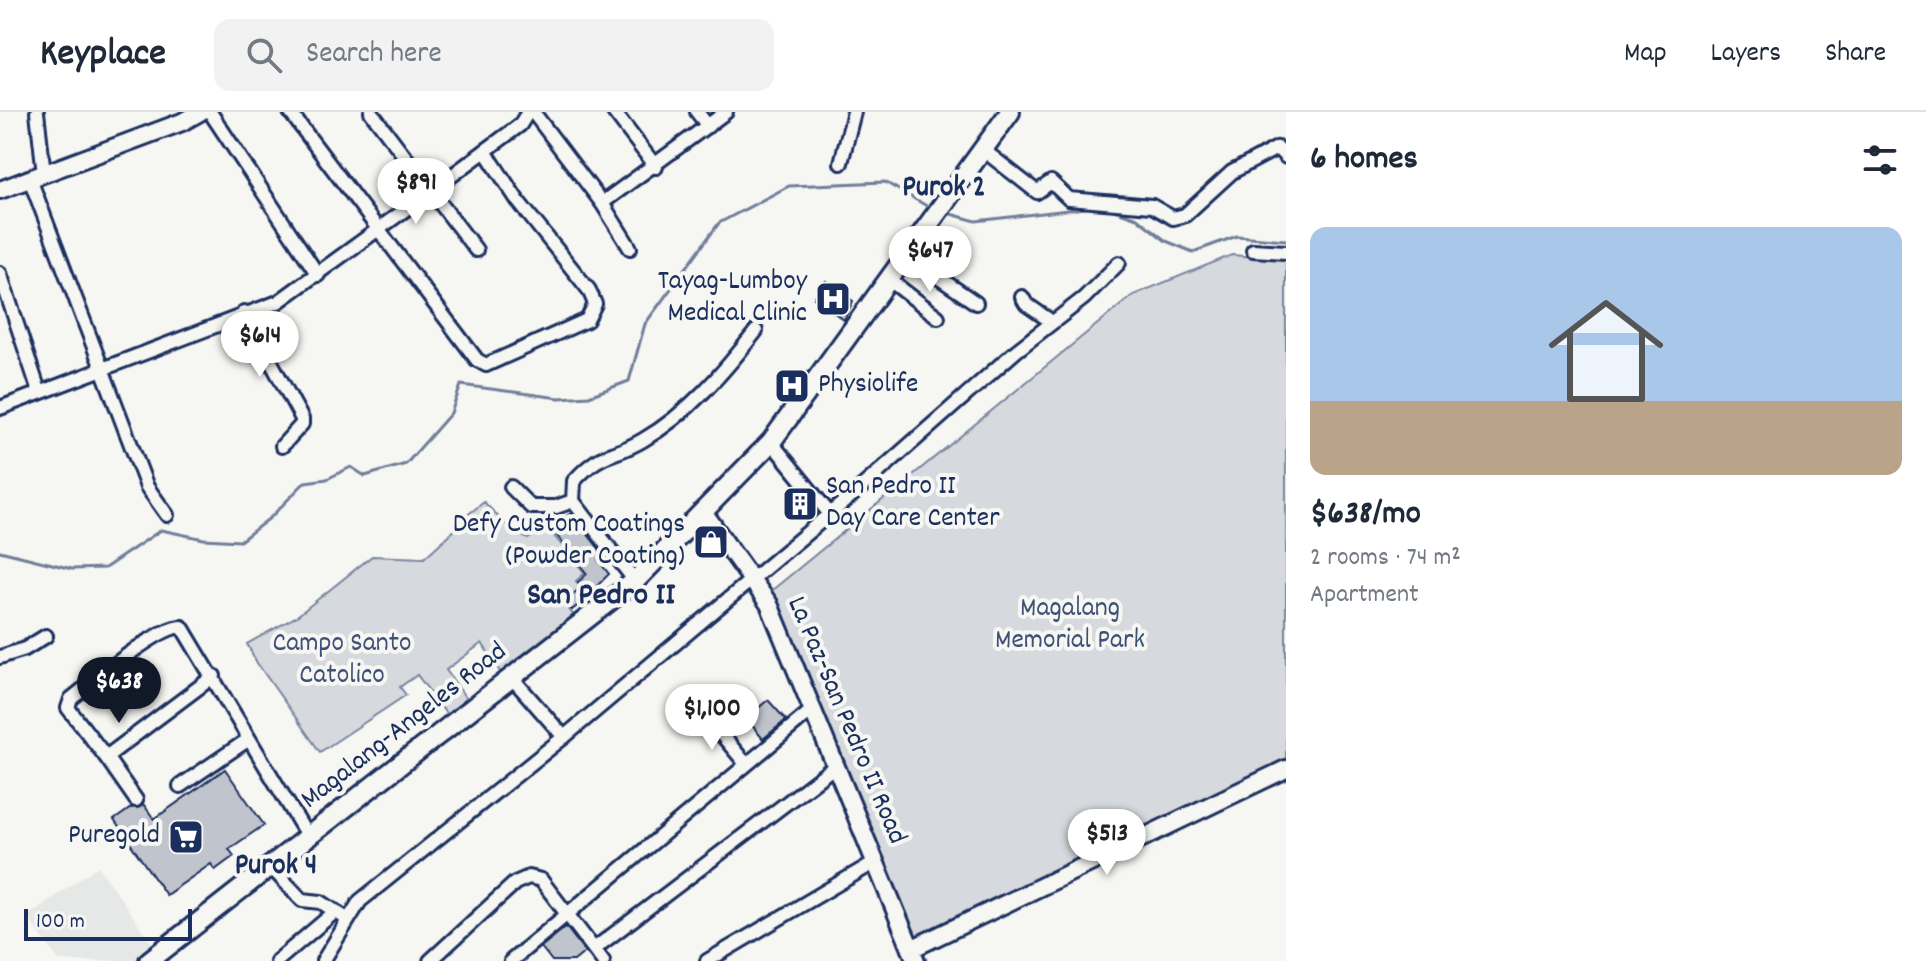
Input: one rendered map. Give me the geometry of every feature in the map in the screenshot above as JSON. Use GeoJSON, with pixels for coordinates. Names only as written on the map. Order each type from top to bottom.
{"type":"FeatureCollection","features":[{"type":"Feature","properties":{"kind":"main road","name":"Magalang-Angeles Road"},"geometry":{"type":"LineString","coordinates":[[149,961],[635,581],[704,513],[771,442],[931,216],[1010,112]]}},
{"type":"Feature","properties":{"kind":"street"},"geometry":{"type":"LineString","coordinates":[[37,112],[37,177],[147,487],[167,515]]}},
{"type":"Feature","properties":{"kind":"street"},"geometry":{"type":"LineString","coordinates":[[0,190],[179,117],[200,112]]}},
{"type":"Feature","properties":{"kind":"street"},"geometry":{"type":"LineString","coordinates":[[210,112],[318,275]]}},
{"type":"Feature","properties":{"kind":"street"},"geometry":{"type":"LineString","coordinates":[[290,112],[378,232],[482,364],[499,362],[587,320],[595,304],[589,290],[518,201],[485,151]]}},
{"type":"Feature","properties":{"kind":"street"},"geometry":{"type":"LineString","coordinates":[[371,112],[476,250]]}},
{"type":"Feature","properties":{"kind":"street"},"geometry":{"type":"LineString","coordinates":[[0,408],[244,312],[278,302],[378,232],[520,125],[530,112],[602,203],[630,248]]}},
{"type":"Feature","properties":{"kind":"street"},"geometry":{"type":"LineString","coordinates":[[614,112],[656,167]]}},
{"type":"Feature","properties":{"kind":"street"},"geometry":{"type":"LineString","coordinates":[[697,112],[708,126]]}},
{"type":"Feature","properties":{"kind":"street"},"geometry":{"type":"LineString","coordinates":[[602,203],[656,167],[726,112]]}},
{"type":"Feature","properties":{"kind":"street"},"geometry":{"type":"LineString","coordinates":[[841,163],[854,112]]}},
{"type":"Feature","properties":{"kind":"street"},"geometry":{"type":"LineString","coordinates":[[982,149],[1037,192],[1051,182],[1069,199],[1152,206],[1173,218],[1185,215],[1245,164],[1277,148],[1286,157]]}},
{"type":"Feature","properties":{"kind":"street"},"geometry":{"type":"LineString","coordinates":[[1253,250],[1286,252]]}},
{"type":"Feature","properties":{"kind":"street"},"geometry":{"type":"LineString","coordinates":[[904,254],[976,303]]}},
{"type":"Feature","properties":{"kind":"street"},"geometry":{"type":"LineString","coordinates":[[277,961],[360,901],[564,737],[1084,298],[1119,263]]}},
{"type":"Feature","properties":{"kind":"street"},"geometry":{"type":"LineString","coordinates":[[0,273],[39,391]]}},
{"type":"Feature","properties":{"kind":"street"},"geometry":{"type":"LineString","coordinates":[[887,278],[938,317]]}},
{"type":"Feature","properties":{"kind":"street"},"geometry":{"type":"LineString","coordinates":[[1022,297],[1026,304],[1052,322]]}},
{"type":"Feature","properties":{"kind":"street"},"geometry":{"type":"LineString","coordinates":[[244,312],[302,419],[282,446]]}},
{"type":"Feature","properties":{"kind":"street"},"geometry":{"type":"LineString","coordinates":[[635,581],[573,501],[574,481],[591,463],[642,441],[675,418],[727,368],[756,331]]}},
{"type":"Feature","properties":{"kind":"street"},"geometry":{"type":"LineString","coordinates":[[771,442],[829,513]]}},
{"type":"Feature","properties":{"kind":"street"},"geometry":{"type":"LineString","coordinates":[[511,487],[531,507],[556,507],[573,501]]}},
{"type":"Feature","properties":{"kind":"street","name":"La Paz-San Pedro II Road"},"geometry":{"type":"LineString","coordinates":[[704,513],[753,577],[769,604],[913,955]]}},
{"type":"Feature","properties":{"kind":"street"},"geometry":{"type":"LineString","coordinates":[[136,800],[69,710],[68,704],[76,695],[176,626],[185,631],[214,676],[308,837]]}},
{"type":"Feature","properties":{"kind":"street"},"geometry":{"type":"LineString","coordinates":[[0,657],[25,649],[46,636]]}},
{"type":"Feature","properties":{"kind":"street"},"geometry":{"type":"LineString","coordinates":[[106,757],[214,676]]}},
{"type":"Feature","properties":{"kind":"street"},"geometry":{"type":"LineString","coordinates":[[513,679],[564,737]]}},
{"type":"Feature","properties":{"kind":"street"},"geometry":{"type":"LineString","coordinates":[[511,961],[812,710]]}},
{"type":"Feature","properties":{"kind":"street"},"geometry":{"type":"LineString","coordinates":[[706,716],[746,764]]}},
{"type":"Feature","properties":{"kind":"street"},"geometry":{"type":"LineString","coordinates":[[180,786],[249,739]]}},
{"type":"Feature","properties":{"kind":"street"},"geometry":{"type":"LineString","coordinates":[[594,949],[834,767]]}},
{"type":"Feature","properties":{"kind":"street"},"geometry":{"type":"LineString","coordinates":[[913,955],[1286,769]]}},
{"type":"Feature","properties":{"kind":"street"},"geometry":{"type":"LineString","coordinates":[[707,961],[875,862]]}},
{"type":"Feature","properties":{"kind":"street"},"geometry":{"type":"LineString","coordinates":[[270,866],[302,900],[321,902],[342,915]]}},
{"type":"Feature","properties":{"kind":"street"},"geometry":{"type":"LineString","coordinates":[[430,961],[520,879],[529,877],[541,880],[603,961]]}},
{"type":"Feature","properties":{"kind":"street"},"geometry":{"type":"LineString","coordinates":[[323,961],[342,935],[342,915]]}},
{"type":"Feature","properties":{"kind":"shaded area"},"geometry":{"type":"Polygon","coordinates":[[[98,866],[157,951],[143,961],[59,961],[27,916],[98,866]]]}},
{"type":"Feature","properties":{"kind":"green space","name":"Magalang Memorial Park"},"geometry":{"type":"Polygon","coordinates":[[[1232,255],[1286,260],[1286,760],[915,941],[771,591],[1133,295],[1232,255]]]}},
{"type":"Feature","properties":{"kind":"green space","name":"Campo Santo Catolico"},"geometry":{"type":"Polygon","coordinates":[[[484,502],[510,529],[528,539],[546,526],[585,573],[576,581],[581,587],[563,602],[575,617],[502,675],[482,643],[446,670],[468,701],[448,716],[417,675],[400,687],[406,695],[320,752],[247,644],[297,616],[372,556],[424,558],[459,526],[457,523],[484,502]]]}},
{"type":"Feature","properties":{"kind":"building","name":"Tayag-Lumboy Medical Clinic"},"geometry":{"type":"Polygon","coordinates":[[[826,281],[853,301],[844,320],[814,298],[826,281]]]}},
{"type":"Feature","properties":{"kind":"building"},"geometry":{"type":"Polygon","coordinates":[[[571,513],[604,555],[598,560],[609,574],[596,587],[598,589],[572,610],[565,602],[582,587],[578,582],[587,574],[551,528],[571,513]]]}},
{"type":"Feature","properties":{"kind":"building"},"geometry":{"type":"Polygon","coordinates":[[[768,700],[786,720],[763,739],[746,718],[768,700]]]}},
{"type":"Feature","properties":{"kind":"building","name":"Puregold"},"geometry":{"type":"Polygon","coordinates":[[[225,769],[264,825],[229,849],[234,856],[215,870],[211,864],[166,895],[114,820],[131,808],[144,805],[154,819],[225,769]]]}},
{"type":"Feature","properties":{"kind":"building"},"geometry":{"type":"Polygon","coordinates":[[[566,927],[585,952],[574,961],[552,961],[541,947],[566,927]]]}},
{"type":"Feature","properties":{"kind":"waterway"},"geometry":{"type":"LineString","coordinates":[[0,551],[72,569],[105,568],[161,530],[204,539],[240,541],[271,517],[305,482],[327,479],[351,467],[365,476],[406,464],[451,413],[461,385],[559,398],[589,396],[629,381],[645,324],[719,223],[789,186],[885,182],[932,209]]}},
{"type":"Feature","properties":{"kind":"waterway"},"geometry":{"type":"LineString","coordinates":[[947,213],[976,221],[1093,207]]}},
{"type":"Feature","properties":{"kind":"waterway"},"geometry":{"type":"LineString","coordinates":[[1105,207],[1137,218],[1166,241],[1193,252],[1237,236],[1286,240]]}},
{"type":"Feature","properties":{"kind":"place","name":"Tayag-Lumboy Medical Clinic"},"geometry":{"type":"Point","coordinates":[833,299]}},
{"type":"Feature","properties":{"kind":"place","name":"Physiolife"},"geometry":{"type":"Point","coordinates":[792,386]}},
{"type":"Feature","properties":{"kind":"place","name":"San Pedro II Day Care Center"},"geometry":{"type":"Point","coordinates":[800,504]}},
{"type":"Feature","properties":{"kind":"place","name":"Defy Custom Coatings (Powder Coating)"},"geometry":{"type":"Point","coordinates":[711,542]}},
{"type":"Feature","properties":{"kind":"place","name":"Puregold"},"geometry":{"type":"Point","coordinates":[186,837]}},
{"type":"Feature","properties":{"kind":"district","name":"Purok 2"},"geometry":{"type":"Point","coordinates":[944,189]}},
{"type":"Feature","properties":{"kind":"district","name":"San Pedro II"},"geometry":{"type":"Point","coordinates":[601,597]}},
{"type":"Feature","properties":{"kind":"district","name":"Purok 4"},"geometry":{"type":"Point","coordinates":[276,867]}}]}
